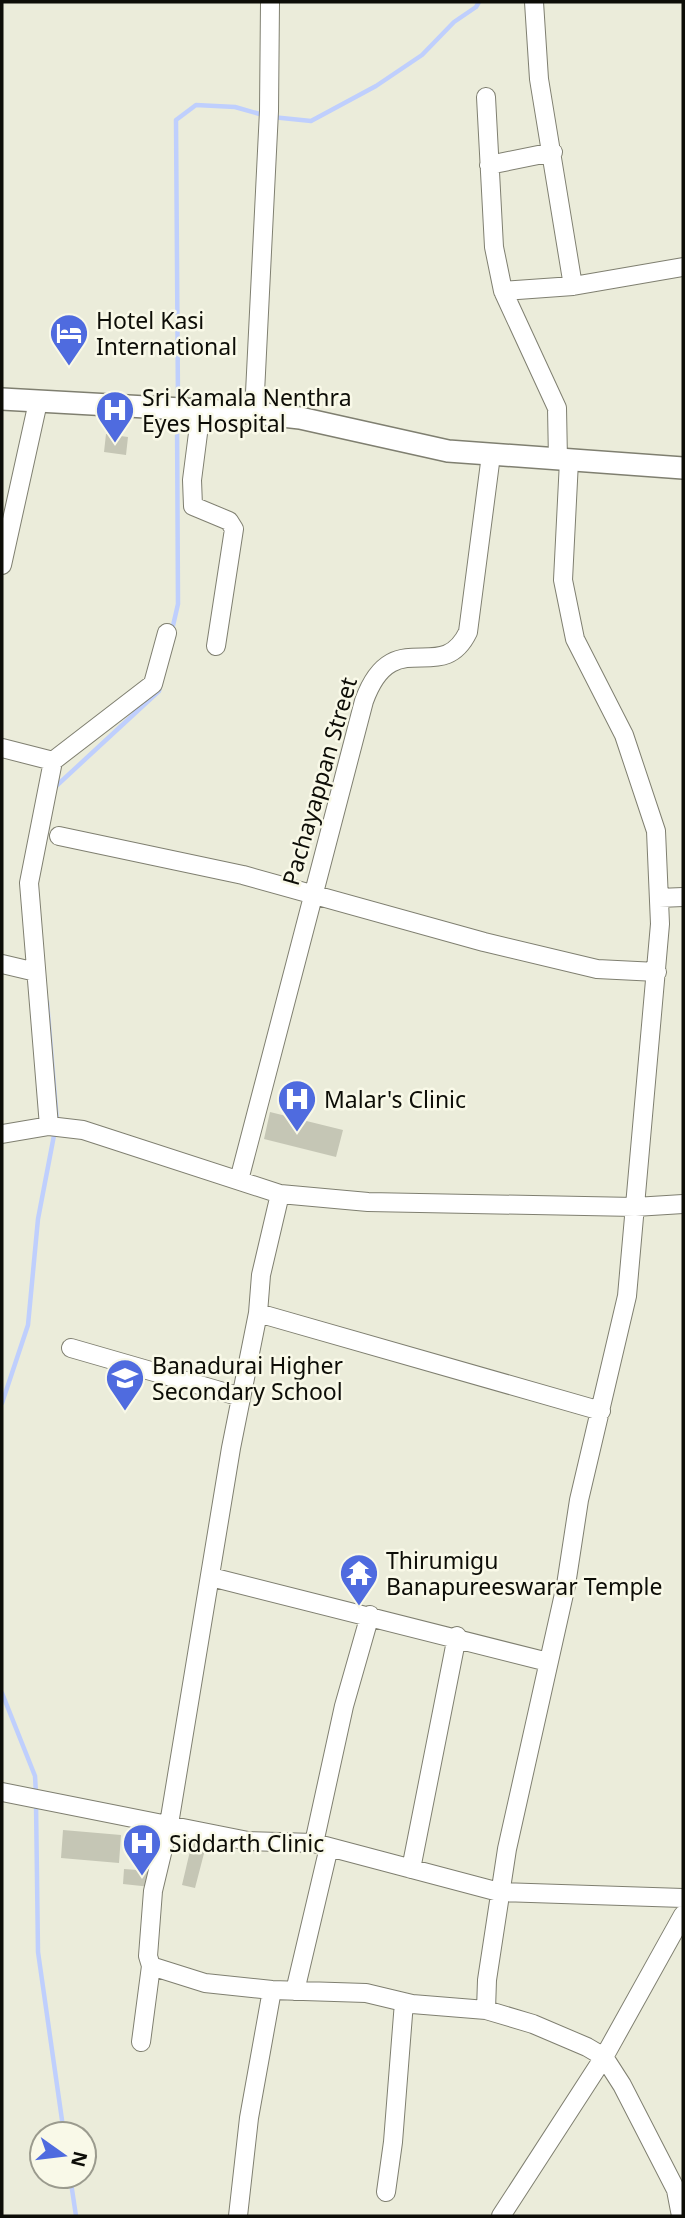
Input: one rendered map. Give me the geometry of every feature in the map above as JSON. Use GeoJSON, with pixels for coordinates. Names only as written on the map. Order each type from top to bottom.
{"type":"FeatureCollection","features":[{"type":"Feature","properties":{"kind":"main road"},"geometry":{"type":"LineString","coordinates":[[2,399],[254,413],[300,418],[448,451],[683,468]]}},
{"type":"Feature","properties":{"kind":"street"},"geometry":{"type":"LineString","coordinates":[[254,413],[269,119],[270,2]]}},
{"type":"Feature","properties":{"kind":"street"},"geometry":{"type":"LineString","coordinates":[[534,2],[539,79],[573,286]]}},
{"type":"Feature","properties":{"kind":"street"},"geometry":{"type":"LineString","coordinates":[[486,97],[494,247],[503,291],[557,408],[564,461],[563,580],[572,627],[575,639],[624,735],[640,777],[656,831],[659,898],[657,972],[627,1296],[579,1500],[566,1586],[499,1892],[486,2010]]}},
{"type":"Feature","properties":{"kind":"street"},"geometry":{"type":"LineString","coordinates":[[489,165],[553,152]]}},
{"type":"Feature","properties":{"kind":"street"},"geometry":{"type":"LineString","coordinates":[[503,291],[573,286],[683,267]]}},
{"type":"Feature","properties":{"kind":"street"},"geometry":{"type":"LineString","coordinates":[[2,565],[38,402]]}},
{"type":"Feature","properties":{"kind":"street"},"geometry":{"type":"LineString","coordinates":[[185,409],[193,506],[229,521],[234,529],[216,646]]}},
{"type":"Feature","properties":{"kind":"street","name":"Pachayappan Street"},"geometry":{"type":"LineString","coordinates":[[239,1180],[312,895],[372,679],[383,665],[395,659],[449,653],[462,643],[467,632],[491,455]]}},
{"type":"Feature","properties":{"kind":"street"},"geometry":{"type":"LineString","coordinates":[[49,1126],[29,883],[53,761],[153,684],[167,633]]}},
{"type":"Feature","properties":{"kind":"street"},"geometry":{"type":"LineString","coordinates":[[2,748],[53,761]]}},
{"type":"Feature","properties":{"kind":"street"},"geometry":{"type":"LineString","coordinates":[[59,836],[243,876],[484,942],[597,969],[657,972]]}},
{"type":"Feature","properties":{"kind":"street"},"geometry":{"type":"LineString","coordinates":[[659,898],[683,897]]}},
{"type":"Feature","properties":{"kind":"street"},"geometry":{"type":"LineString","coordinates":[[2,964],[36,972]]}},
{"type":"Feature","properties":{"kind":"street"},"geometry":{"type":"LineString","coordinates":[[2,1133],[49,1126],[83,1130],[280,1194],[368,1202],[635,1207],[683,1204]]}},
{"type":"Feature","properties":{"kind":"street"},"geometry":{"type":"LineString","coordinates":[[141,2042],[151,1966],[148,1956],[153,1891],[169,1824],[241,1397],[258,1313],[261,1275],[280,1194]]}},
{"type":"Feature","properties":{"kind":"street"},"geometry":{"type":"LineString","coordinates":[[258,1313],[601,1411]]}},
{"type":"Feature","properties":{"kind":"street"},"geometry":{"type":"LineString","coordinates":[[72,1348],[241,1397]]}},
{"type":"Feature","properties":{"kind":"street"},"geometry":{"type":"LineString","coordinates":[[211,1577],[457,1636],[548,1661]]}},
{"type":"Feature","properties":{"kind":"street"},"geometry":{"type":"LineString","coordinates":[[295,1991],[344,1706],[370,1615]]}},
{"type":"Feature","properties":{"kind":"street"},"geometry":{"type":"LineString","coordinates":[[411,1869],[457,1636]]}},
{"type":"Feature","properties":{"kind":"street"},"geometry":{"type":"LineString","coordinates":[[2,1792],[248,1841],[321,1845],[499,1892],[683,1898]]}},
{"type":"Feature","properties":{"kind":"street"},"geometry":{"type":"LineString","coordinates":[[501,2216],[604,2057],[683,1915]]}},
{"type":"Feature","properties":{"kind":"street"},"geometry":{"type":"LineString","coordinates":[[151,1966],[205,1983],[272,1990],[366,1993],[404,2002],[486,2010],[533,2024],[604,2057],[678,2183],[681,2216]]}},
{"type":"Feature","properties":{"kind":"street"},"geometry":{"type":"LineString","coordinates":[[238,2216],[249,2118],[272,1990]]}},
{"type":"Feature","properties":{"kind":"street"},"geometry":{"type":"LineString","coordinates":[[386,2192],[393,2142],[404,2002]]}},
{"type":"Feature","properties":{"kind":"building"},"geometry":{"type":"Polygon","coordinates":[[[106,434],[128,437],[126,455],[104,452],[106,434]]]}},
{"type":"Feature","properties":{"kind":"building"},"geometry":{"type":"Polygon","coordinates":[[[270,1112],[343,1130],[336,1157],[264,1139],[270,1112]]]}},
{"type":"Feature","properties":{"kind":"building"},"geometry":{"type":"Polygon","coordinates":[[[63,1830],[121,1835],[119,1863],[61,1858],[63,1830]]]}},
{"type":"Feature","properties":{"kind":"building"},"geometry":{"type":"Polygon","coordinates":[[[194,1834],[208,1838],[195,1888],[182,1885],[194,1834]]]}},
{"type":"Feature","properties":{"kind":"building"},"geometry":{"type":"Polygon","coordinates":[[[124,1869],[152,1871],[151,1887],[123,1884],[124,1869]]]}},
{"type":"Feature","properties":{"kind":"waterway"},"geometry":{"type":"LineString","coordinates":[[272,117],[311,121],[376,86],[422,55],[454,22],[479,2]]}},
{"type":"Feature","properties":{"kind":"waterway"},"geometry":{"type":"LineString","coordinates":[[178,403],[176,120],[196,105],[235,107],[263,115]]}},
{"type":"Feature","properties":{"kind":"waterway"},"geometry":{"type":"LineString","coordinates":[[172,630],[178,604],[177,415]]}},
{"type":"Feature","properties":{"kind":"waterway"},"geometry":{"type":"LineString","coordinates":[[53,789],[159,691],[160,686]]}},
{"type":"Feature","properties":{"kind":"waterway"},"geometry":{"type":"LineString","coordinates":[[47,1002],[57,1122]]}},
{"type":"Feature","properties":{"kind":"waterway"},"geometry":{"type":"LineString","coordinates":[[2,1403],[28,1325],[38,1219],[55,1130]]}},
{"type":"Feature","properties":{"kind":"waterway"},"geometry":{"type":"LineString","coordinates":[[2,1693],[35,1776],[36,1794]]}},
{"type":"Feature","properties":{"kind":"waterway"},"geometry":{"type":"LineString","coordinates":[[36,1803],[38,1952],[62,2120]]}},
{"type":"Feature","properties":{"kind":"waterway"},"geometry":{"type":"LineString","coordinates":[[72,2190],[76,2216]]}},
{"type":"Feature","properties":{"kind":"place","name":"Hotel Kasi International"},"geometry":{"type":"Point","coordinates":[69,367]}},
{"type":"Feature","properties":{"kind":"place","name":"Sri Kamala Nenthra Eyes Hospital"},"geometry":{"type":"Point","coordinates":[115,444]}},
{"type":"Feature","properties":{"kind":"place","name":"Malar's Clinic"},"geometry":{"type":"Point","coordinates":[297,1133]}},
{"type":"Feature","properties":{"kind":"place","name":"Banadurai Higher Secondary School"},"geometry":{"type":"Point","coordinates":[125,1412]}},
{"type":"Feature","properties":{"kind":"place","name":"Thirumigu Banapureeswarar Temple"},"geometry":{"type":"Point","coordinates":[359,1607]}},
{"type":"Feature","properties":{"kind":"place","name":"Siddarth Clinic"},"geometry":{"type":"Point","coordinates":[142,1877]}}]}
